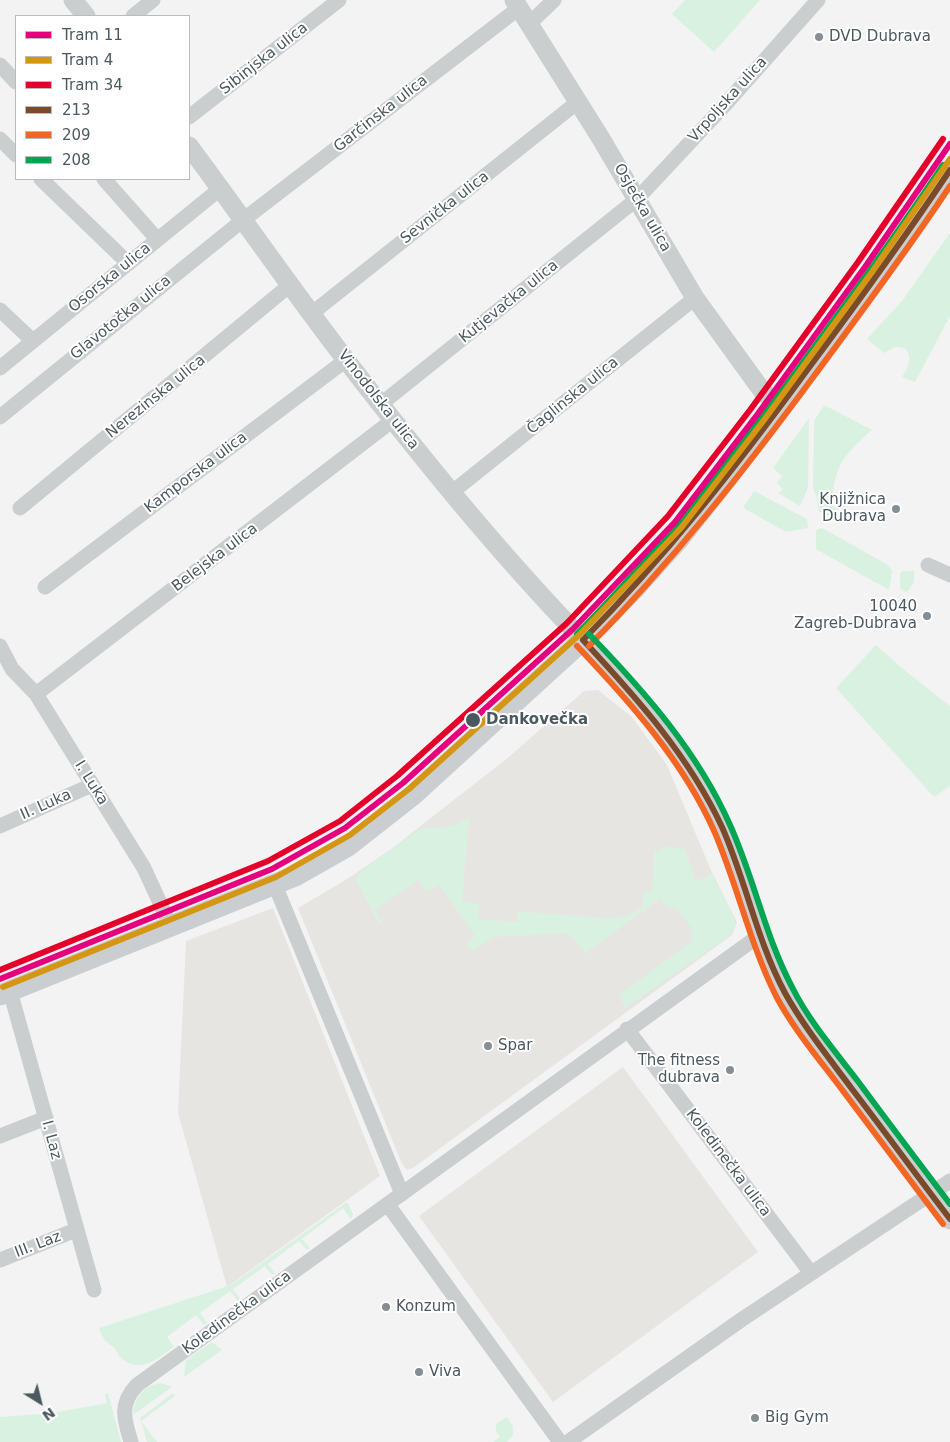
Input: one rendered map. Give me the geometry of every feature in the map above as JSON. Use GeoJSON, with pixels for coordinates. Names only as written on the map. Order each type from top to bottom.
{"type":"FeatureCollection","features":[{"type":"Feature","properties":{"kind":"main road"},"geometry":{"type":"LineString","coordinates":[[5,993],[276,885],[334,854],[382,820],[497,720],[583,640],[635,588],[679,539],[780,407],[881,270],[950,170]]}},
{"type":"Feature","properties":{"kind":"main road"},"geometry":{"type":"LineString","coordinates":[[583,640],[638,701],[705,795],[726,836],[760,934],[785,993],[803,1021],[950,1219]]}},
{"type":"Feature","properties":{"kind":"street"},"geometry":{"type":"LineString","coordinates":[[73,0],[85,15]]}},
{"type":"Feature","properties":{"kind":"street"},"geometry":{"type":"LineString","coordinates":[[133,15],[153,0]]}},
{"type":"Feature","properties":{"kind":"street","name":"Sibinjska ulica"},"geometry":{"type":"LineString","coordinates":[[190,117],[339,0]]}},
{"type":"Feature","properties":{"kind":"street"},"geometry":{"type":"LineString","coordinates":[[529,24],[554,0]]}},
{"type":"Feature","properties":{"kind":"street","name":"Vrpoljska ulica"},"geometry":{"type":"LineString","coordinates":[[637,199],[723,107],[818,0]]}},
{"type":"Feature","properties":{"kind":"street","name":"Osječka ulica"},"geometry":{"type":"LineString","coordinates":[[517,4],[579,101],[695,298],[763,392],[780,407]]}},
{"type":"Feature","properties":{"kind":"street","name":"Garčinska ulica"},"geometry":{"type":"LineString","coordinates":[[243,220],[517,4]]}},
{"type":"Feature","properties":{"kind":"street"},"geometry":{"type":"LineString","coordinates":[[0,65],[15,81]]}},
{"type":"Feature","properties":{"kind":"street","name":"Sevnička ulica"},"geometry":{"type":"LineString","coordinates":[[311,314],[579,101]]}},
{"type":"Feature","properties":{"kind":"street"},"geometry":{"type":"LineString","coordinates":[[0,139],[15,154]]}},
{"type":"Feature","properties":{"kind":"street","name":"Vinodolska ulica"},"geometry":{"type":"LineString","coordinates":[[190,147],[311,314],[451,493],[512,565],[583,640]]}},
{"type":"Feature","properties":{"kind":"street"},"geometry":{"type":"LineString","coordinates":[[42,180],[128,263]]}},
{"type":"Feature","properties":{"kind":"street"},"geometry":{"type":"LineString","coordinates":[[105,180],[157,239]]}},
{"type":"Feature","properties":{"kind":"street","name":"Osorska ulica"},"geometry":{"type":"LineString","coordinates":[[0,368],[220,188]]}},
{"type":"Feature","properties":{"kind":"street","name":"Kutjevačka ulica"},"geometry":{"type":"LineString","coordinates":[[381,404],[637,199]]}},
{"type":"Feature","properties":{"kind":"street","name":"Glavotočka ulica"},"geometry":{"type":"LineString","coordinates":[[0,417],[243,220]]}},
{"type":"Feature","properties":{"kind":"street","name":"Nerezinska ulica"},"geometry":{"type":"LineString","coordinates":[[20,508],[290,285]]}},
{"type":"Feature","properties":{"kind":"street","name":"Čaglinska ulica"},"geometry":{"type":"LineString","coordinates":[[451,493],[695,298]]}},
{"type":"Feature","properties":{"kind":"street"},"geometry":{"type":"LineString","coordinates":[[0,310],[33,341]]}},
{"type":"Feature","properties":{"kind":"street","name":"Kamporska ulica"},"geometry":{"type":"LineString","coordinates":[[45,587],[346,360]]}},
{"type":"Feature","properties":{"kind":"street","name":"Belejska ulica"},"geometry":{"type":"LineString","coordinates":[[36,694],[393,420]]}},
{"type":"Feature","properties":{"kind":"street"},"geometry":{"type":"LineString","coordinates":[[928,565],[950,575]]}},
{"type":"Feature","properties":{"kind":"street","name":"I. Luka"},"geometry":{"type":"LineString","coordinates":[[0,646],[6,672],[36,694],[152,883],[171,927]]}},
{"type":"Feature","properties":{"kind":"street","name":"II. Luka"},"geometry":{"type":"LineString","coordinates":[[0,826],[92,785]]}},
{"type":"Feature","properties":{"kind":"street"},"geometry":{"type":"LineString","coordinates":[[276,885],[402,1194]]}},
{"type":"Feature","properties":{"kind":"street","name":"Koledinečka ulica"},"geometry":{"type":"LineString","coordinates":[[131,1442],[123,1412],[129,1393],[137,1385],[760,934]]}},
{"type":"Feature","properties":{"kind":"street","name":"I. Laz"},"geometry":{"type":"LineString","coordinates":[[5,993],[46,1118],[94,1290]]}},
{"type":"Feature","properties":{"kind":"street","name":"Koledinečka ulica"},"geometry":{"type":"LineString","coordinates":[[627,1029],[811,1272]]}},
{"type":"Feature","properties":{"kind":"street"},"geometry":{"type":"LineString","coordinates":[[0,1136],[46,1118]]}},
{"type":"Feature","properties":{"kind":"street"},"geometry":{"type":"LineString","coordinates":[[568,1442],[811,1272],[950,1181]]}},
{"type":"Feature","properties":{"kind":"street"},"geometry":{"type":"LineString","coordinates":[[388,1204],[560,1442]]}},
{"type":"Feature","properties":{"kind":"street","name":"III. Laz"},"geometry":{"type":"LineString","coordinates":[[0,1260],[76,1230]]}},
{"type":"Feature","properties":{"kind":"shaded area"},"geometry":{"type":"Polygon","coordinates":[[[598,690],[632,717],[667,765],[710,868],[737,922],[732,935],[413,1168],[407,1170],[402,1164],[298,908],[344,881],[390,850],[510,756],[584,691],[598,690]]]}},
{"type":"Feature","properties":{"kind":"shaded area"},"geometry":{"type":"Polygon","coordinates":[[[273,908],[380,1176],[227,1287],[178,1113],[186,941],[273,908]]]}},
{"type":"Feature","properties":{"kind":"shaded area"},"geometry":{"type":"Polygon","coordinates":[[[623,1067],[758,1252],[553,1402],[419,1216],[623,1067]]]}},
{"type":"Feature","properties":{"kind":"green space"},"geometry":{"type":"Polygon","coordinates":[[[685,0],[760,0],[714,52],[672,14],[685,0]]]}},
{"type":"Feature","properties":{"kind":"green space"},"geometry":{"type":"Polygon","coordinates":[[[950,233],[950,316],[915,382],[902,377],[907,370],[909,362],[909,355],[905,348],[895,347],[884,353],[867,339],[902,301],[950,233]]]}},
{"type":"Feature","properties":{"kind":"green space"},"geometry":{"type":"Polygon","coordinates":[[[824,405],[872,430],[847,455],[835,480],[831,505],[853,518],[849,523],[839,522],[819,511],[813,489],[814,421],[824,405]]]}},
{"type":"Feature","properties":{"kind":"green space"},"geometry":{"type":"Polygon","coordinates":[[[809,418],[808,488],[800,506],[778,493],[783,489],[777,483],[782,476],[773,468],[809,418]]]}},
{"type":"Feature","properties":{"kind":"green space"},"geometry":{"type":"Polygon","coordinates":[[[754,491],[807,519],[808,528],[786,532],[745,509],[744,506],[754,491]]]}},
{"type":"Feature","properties":{"kind":"green space"},"geometry":{"type":"Polygon","coordinates":[[[822,528],[888,565],[892,571],[889,590],[816,549],[816,530],[822,528]]]}},
{"type":"Feature","properties":{"kind":"green space"},"geometry":{"type":"Polygon","coordinates":[[[903,571],[914,571],[914,582],[907,592],[900,589],[900,573],[903,571]]]}},
{"type":"Feature","properties":{"kind":"green space"},"geometry":{"type":"Polygon","coordinates":[[[876,645],[950,706],[950,786],[934,797],[836,688],[876,645]]]}},
{"type":"Feature","properties":{"kind":"green space"},"geometry":{"type":"Polygon","coordinates":[[[469,817],[462,901],[479,904],[478,919],[518,922],[518,912],[608,918],[627,916],[642,907],[644,890],[652,891],[654,851],[661,851],[662,846],[685,849],[696,881],[713,874],[736,924],[729,936],[625,1008],[619,995],[692,941],[692,929],[677,909],[674,907],[667,908],[660,899],[587,952],[594,963],[572,937],[565,933],[495,937],[473,950],[466,944],[475,936],[439,885],[426,892],[418,880],[375,910],[382,923],[379,924],[356,880],[360,872],[421,828],[440,828],[455,825],[469,817]]]}},
{"type":"Feature","properties":{"kind":"green space"},"geometry":{"type":"Polygon","coordinates":[[[347,1202],[353,1214],[351,1219],[343,1208],[302,1239],[310,1248],[307,1250],[299,1241],[268,1264],[275,1273],[272,1275],[265,1266],[233,1289],[240,1299],[238,1301],[230,1291],[200,1313],[207,1323],[204,1325],[196,1315],[167,1337],[174,1347],[155,1360],[142,1365],[128,1363],[121,1358],[115,1348],[102,1336],[99,1328],[231,1285],[347,1202]]]}},
{"type":"Feature","properties":{"kind":"green space"},"geometry":{"type":"Polygon","coordinates":[[[212,1342],[222,1350],[184,1377],[186,1360],[212,1342]]]}},
{"type":"Feature","properties":{"kind":"green space"},"geometry":{"type":"Polygon","coordinates":[[[161,1383],[172,1387],[133,1415],[135,1403],[141,1393],[150,1386],[161,1383]]]}},
{"type":"Feature","properties":{"kind":"green space"},"geometry":{"type":"Polygon","coordinates":[[[108,1393],[121,1442],[0,1442],[0,1417],[53,1413],[107,1403],[105,1394],[108,1393]]]}},
{"type":"Feature","properties":{"kind":"green space"},"geometry":{"type":"Polygon","coordinates":[[[173,1393],[175,1396],[141,1421],[157,1442],[147,1442],[140,1418],[173,1393]]]}},
{"type":"Feature","properties":{"kind":"green space"},"geometry":{"type":"Polygon","coordinates":[[[507,1417],[513,1426],[513,1435],[507,1442],[493,1442],[500,1437],[496,1431],[496,1424],[507,1417]]]}},
{"type":"Feature","properties":{"kind":"tram line","name":"34"},"geometry":{"type":"LineString","coordinates":[[0,970],[268,861],[340,821],[397,776],[567,623],[668,516],[750,410],[858,262],[943,139]]}},
{"type":"Feature","properties":{"kind":"tram line","name":"11"},"geometry":{"type":"LineString","coordinates":[[0,979],[272,869],[345,828],[403,783],[573,629],[675,522],[757,415],[865,267],[950,144]]}},
{"type":"Feature","properties":{"kind":"tram line","name":"4"},"geometry":{"type":"LineString","coordinates":[[3,987],[276,877],[350,835],[409,789],[579,635],[681,528],[764,420],[872,272],[950,159]]}},
{"type":"Feature","properties":{"kind":"transit line","name":"208"},"geometry":{"type":"LineString","coordinates":[[577,634],[664,539],[746,438],[872,268],[943,165]]}},
{"type":"Feature","properties":{"kind":"transit line","name":"213"},"geometry":{"type":"LineString","coordinates":[[583,640],[643,576],[726,477],[861,298],[950,170]]}},
{"type":"Feature","properties":{"kind":"transit line","name":"209"},"geometry":{"type":"LineString","coordinates":[[589,646],[649,582],[734,481],[866,306],[950,186]]}},
{"type":"Feature","properties":{"kind":"transit line","name":"208"},"geometry":{"type":"LineString","coordinates":[[589,634],[649,700],[702,772],[730,825],[774,948],[799,1000],[822,1035],[950,1204]]}},
{"type":"Feature","properties":{"kind":"transit line","name":"213"},"geometry":{"type":"LineString","coordinates":[[583,640],[642,705],[694,776],[722,827],[759,932],[785,993],[817,1042],[950,1219]]}},
{"type":"Feature","properties":{"kind":"transit line","name":"209"},"geometry":{"type":"LineString","coordinates":[[577,646],[636,711],[672,757],[688,782],[715,833],[731,874],[751,936],[783,1009],[943,1224]]}},
{"type":"Feature","properties":{"kind":"place","name":"DVD Dubrava"},"geometry":{"type":"Point","coordinates":[819,37]}},
{"type":"Feature","properties":{"kind":"place","name":"Knjižnica Dubrava"},"geometry":{"type":"Point","coordinates":[896,509]}},
{"type":"Feature","properties":{"kind":"place","name":"10040 Zagreb-Dubrava"},"geometry":{"type":"Point","coordinates":[927,616]}},
{"type":"Feature","properties":{"kind":"place","name":"Dankovečka"},"geometry":{"type":"Point","coordinates":[473,720]}},
{"type":"Feature","properties":{"kind":"place","name":"Spar"},"geometry":{"type":"Point","coordinates":[488,1046]}},
{"type":"Feature","properties":{"kind":"place","name":"The fitness dubrava"},"geometry":{"type":"Point","coordinates":[730,1070]}},
{"type":"Feature","properties":{"kind":"place","name":"Konzum"},"geometry":{"type":"Point","coordinates":[386,1307]}},
{"type":"Feature","properties":{"kind":"place","name":"Viva"},"geometry":{"type":"Point","coordinates":[419,1372]}},
{"type":"Feature","properties":{"kind":"place","name":"Big Gym"},"geometry":{"type":"Point","coordinates":[755,1418]}}]}
